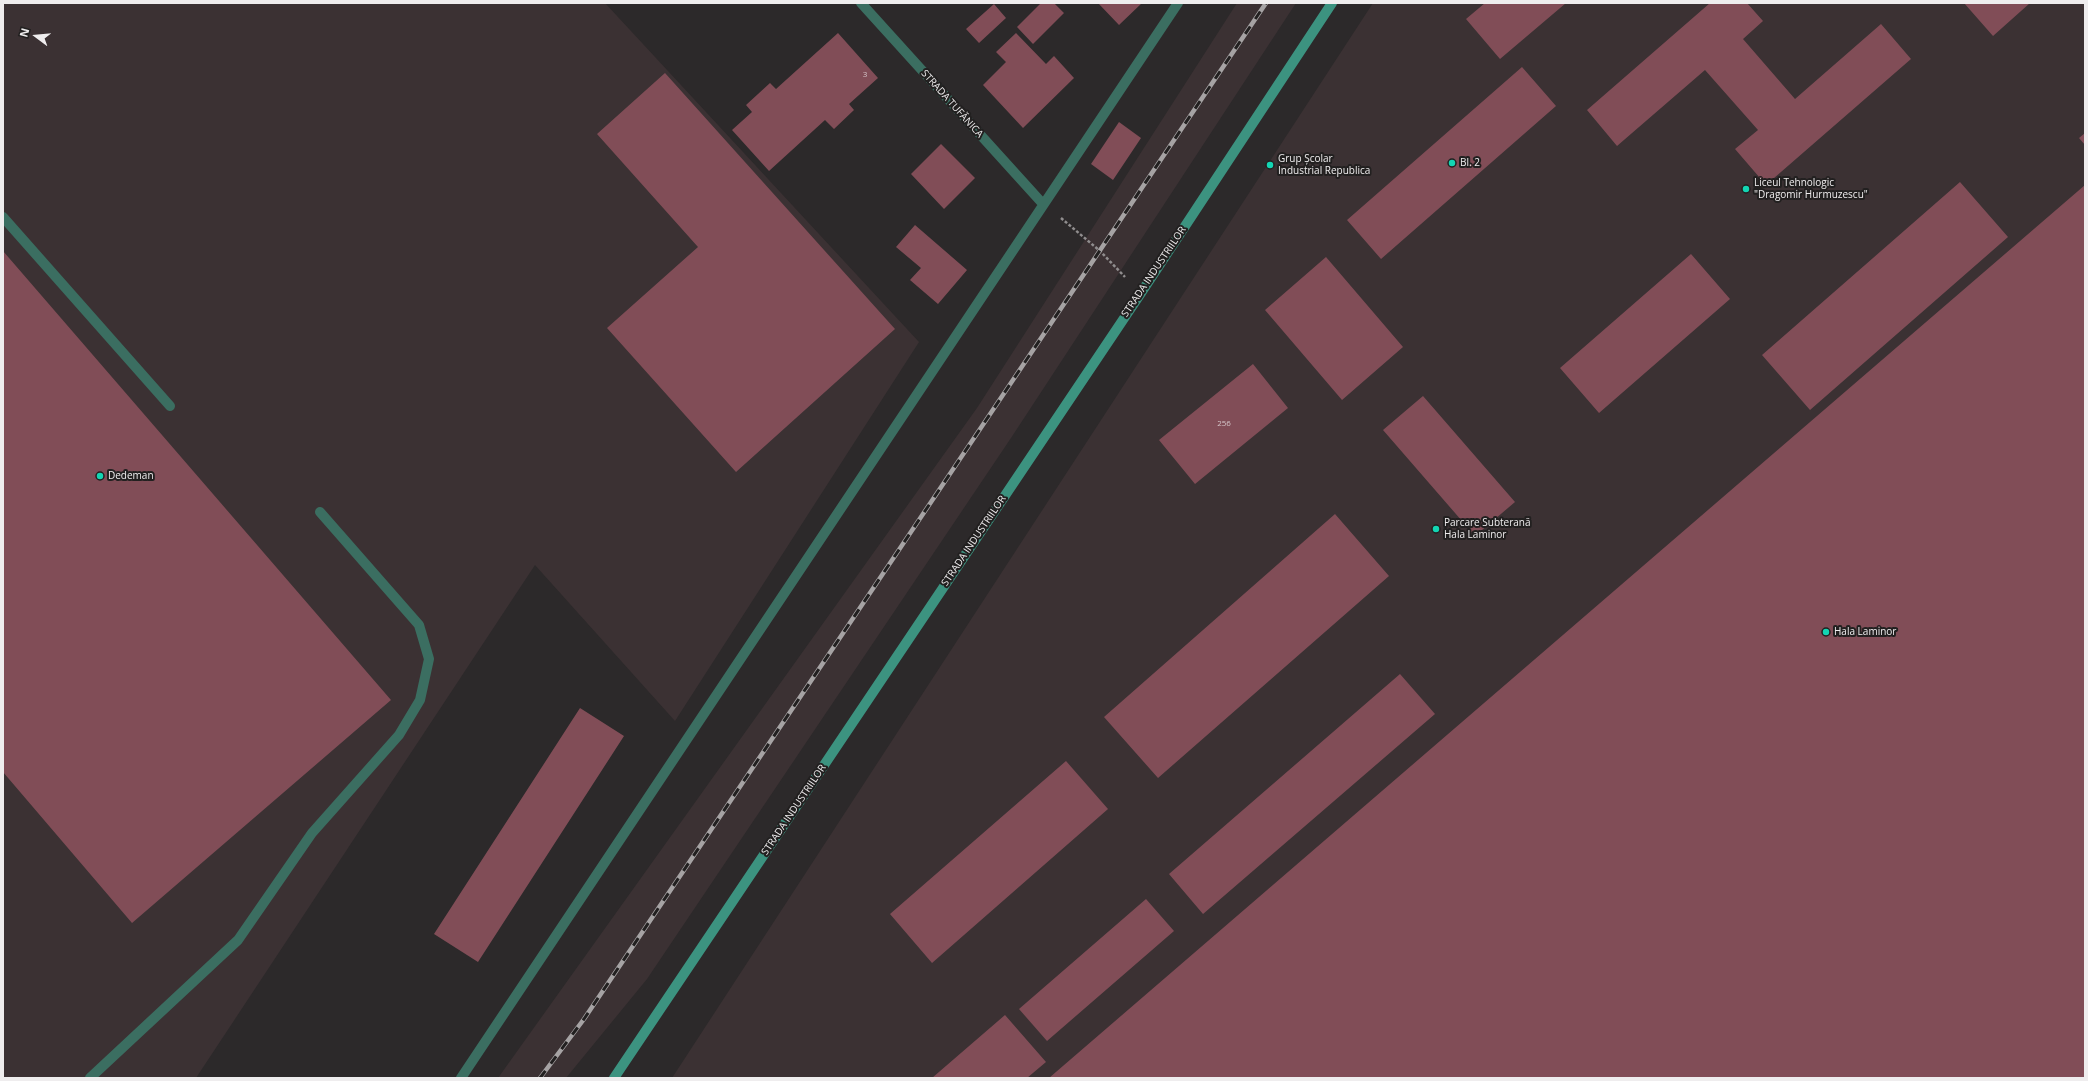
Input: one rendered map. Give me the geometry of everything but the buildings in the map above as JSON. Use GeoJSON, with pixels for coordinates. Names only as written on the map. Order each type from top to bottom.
{"type":"FeatureCollection","features":[{"type":"Feature","properties":{"kind":"main road","name":"STRADA INDUSTRIILOR"},"geometry":{"type":"LineString","coordinates":[[614,1078],[1141,293],[1332,3]]}},
{"type":"Feature","properties":{"kind":"street","name":"STRADA TUFĂNICA"},"geometry":{"type":"LineString","coordinates":[[862,3],[1043,204]]}},
{"type":"Feature","properties":{"kind":"street"},"geometry":{"type":"LineString","coordinates":[[461,1078],[1178,3]]}},
{"type":"Feature","properties":{"kind":"street"},"geometry":{"type":"LineString","coordinates":[[3,218],[170,406]]}},
{"type":"Feature","properties":{"kind":"street"},"geometry":{"type":"LineString","coordinates":[[90,1078],[238,940],[312,833],[399,735],[420,700],[429,660],[419,625],[320,512]]}},
{"type":"Feature","properties":{"kind":"path"},"geometry":{"type":"LineString","coordinates":[[1043,204],[1100,251],[1141,293]]}},
{"type":"Feature","properties":{"kind":"shaded area"},"geometry":{"type":"Polygon","coordinates":[[[3,3],[605,3],[919,342],[675,721],[535,565],[196,1078],[3,1078],[3,3]]]}},
{"type":"Feature","properties":{"kind":"shaded area"},"geometry":{"type":"Polygon","coordinates":[[[1237,3],[1296,3],[1011,438],[647,979],[566,1078],[498,1078],[977,408],[1237,3]]]}},
{"type":"Feature","properties":{"kind":"shaded area"},"geometry":{"type":"Polygon","coordinates":[[[1373,3],[2085,3],[2085,1078],[672,1078],[1373,3]]]}},
{"type":"Feature","properties":{"kind":"railway"},"geometry":{"type":"LineString","coordinates":[[540,1078],[584,1019],[1266,3]]}},
{"type":"Feature","properties":{"kind":"place","name":"Bl. 2"},"geometry":{"type":"Point","coordinates":[1452,163]}},
{"type":"Feature","properties":{"kind":"place","name":"Grup Școlar Industrial Republica"},"geometry":{"type":"Point","coordinates":[1270,165]}},
{"type":"Feature","properties":{"kind":"place","name":"Liceul Tehnologic \"Dragomir Hurmuzescu\""},"geometry":{"type":"Point","coordinates":[1746,189]}},
{"type":"Feature","properties":{"kind":"place","name":"Dedeman"},"geometry":{"type":"Point","coordinates":[100,476]}},
{"type":"Feature","properties":{"kind":"place","name":"Parcare Subterană Hala Laminor"},"geometry":{"type":"Point","coordinates":[1436,529]}},
{"type":"Feature","properties":{"kind":"place","name":"Hala Laminor"},"geometry":{"type":"Point","coordinates":[1826,632]}}]}
